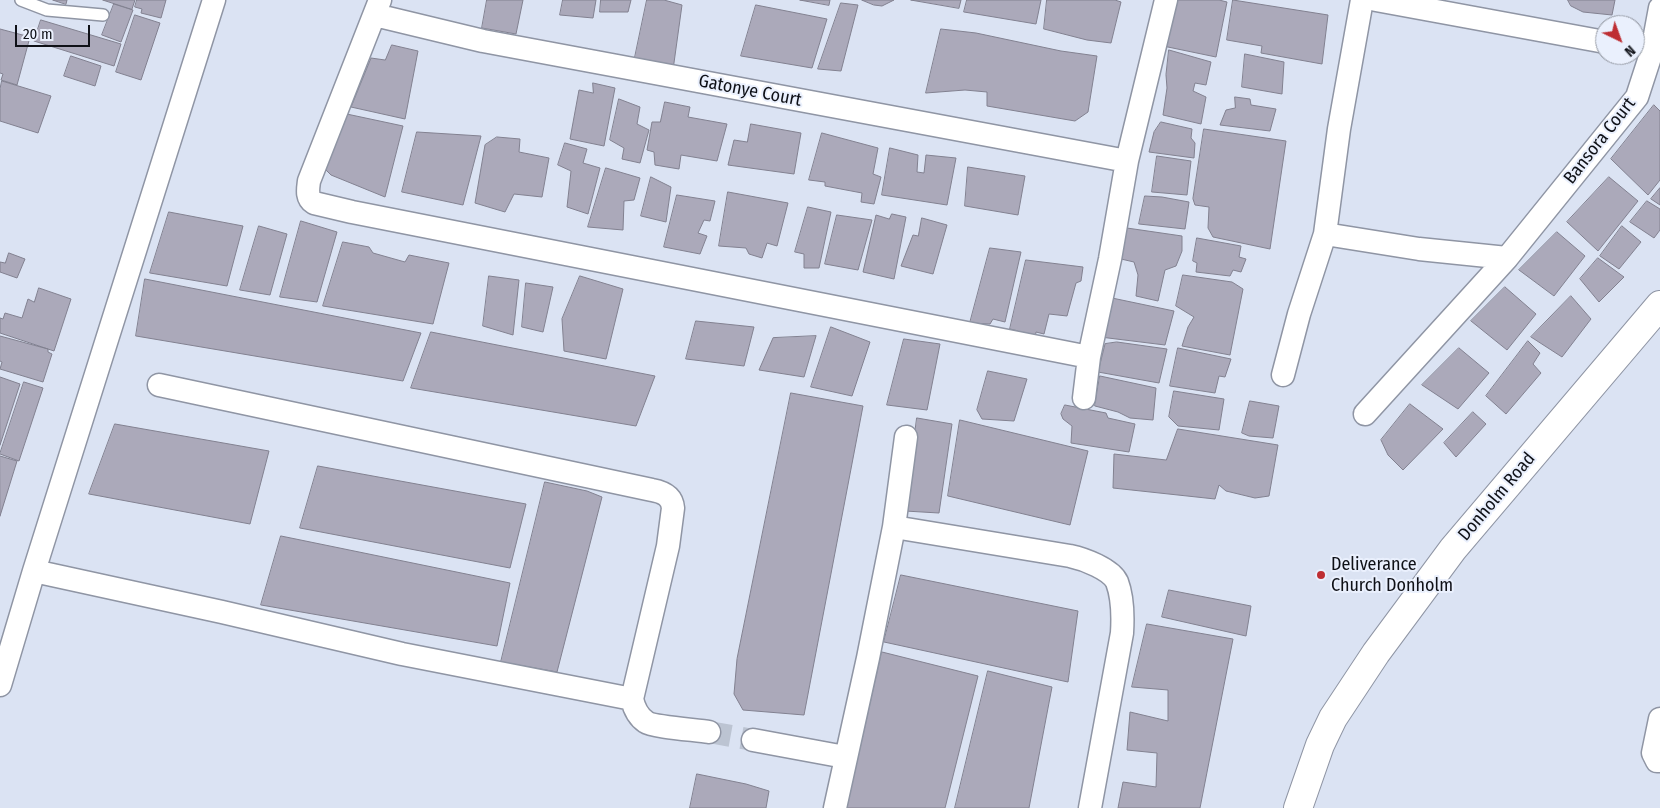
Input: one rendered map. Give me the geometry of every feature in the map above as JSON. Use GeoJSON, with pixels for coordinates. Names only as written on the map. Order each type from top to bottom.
{"type":"FeatureCollection","features":[{"type":"Feature","properties":{"kind":"main road","name":"Donholm Road"},"geometry":{"type":"LineString","coordinates":[[1298,808],[1320,745],[1333,718],[1376,653],[1453,549],[1660,304]]}},
{"type":"Feature","properties":{"kind":"street"},"geometry":{"type":"LineString","coordinates":[[0,685],[34,571],[214,0]]}},
{"type":"Feature","properties":{"kind":"street"},"geometry":{"type":"LineString","coordinates":[[1084,398],[1089,357],[1110,259],[1127,161],[1166,0]]}},
{"type":"Feature","properties":{"kind":"street"},"geometry":{"type":"LineString","coordinates":[[1282,374],[1325,234],[1339,129],[1362,0]]}},
{"type":"Feature","properties":{"kind":"street"},"geometry":{"type":"LineString","coordinates":[[1376,0],[1464,8],[1595,40]]}},
{"type":"Feature","properties":{"kind":"street"},"geometry":{"type":"LineString","coordinates":[[378,7],[309,182],[308,194],[311,201],[371,216],[1089,357]]}},
{"type":"Feature","properties":{"kind":"street","name":"Gatonye Court"},"geometry":{"type":"LineString","coordinates":[[378,7],[483,41],[1127,161]]}},
{"type":"Feature","properties":{"kind":"street","name":"Bansora Court"},"geometry":{"type":"LineString","coordinates":[[1645,47],[1660,8]]}},
{"type":"Feature","properties":{"kind":"street","name":"Bansora Court"},"geometry":{"type":"LineString","coordinates":[[1365,414],[1507,258],[1637,98],[1642,65]]}},
{"type":"Feature","properties":{"kind":"street"},"geometry":{"type":"LineString","coordinates":[[1325,234],[1419,248],[1507,258]]}},
{"type":"Feature","properties":{"kind":"street"},"geometry":{"type":"LineString","coordinates":[[159,385],[652,490],[661,492],[669,497],[673,508],[668,546],[632,698],[634,708],[639,716],[648,723],[709,732]]}},
{"type":"Feature","properties":{"kind":"street"},"geometry":{"type":"LineString","coordinates":[[835,808],[894,527],[906,437]]}},
{"type":"Feature","properties":{"kind":"street"},"geometry":{"type":"LineString","coordinates":[[894,527],[1070,556],[1086,560],[1103,569],[1117,581],[1124,616],[1122,633],[1090,808]]}},
{"type":"Feature","properties":{"kind":"street"},"geometry":{"type":"LineString","coordinates":[[34,571],[402,654],[632,698]]}},
{"type":"Feature","properties":{"kind":"street"},"geometry":{"type":"LineString","coordinates":[[1660,720],[1652,754],[1660,761]]}},
{"type":"Feature","properties":{"kind":"street"},"geometry":{"type":"LineString","coordinates":[[753,740],[846,757]]}},
{"type":"Feature","properties":{"kind":"lane"},"geometry":{"type":"LineString","coordinates":[[21,0],[47,10],[103,16]]}},
{"type":"Feature","properties":{"kind":"building"},"geometry":{"type":"Polygon","coordinates":[[[53,0],[67,0],[66,4],[53,0]]]}},
{"type":"Feature","properties":{"kind":"building"},"geometry":{"type":"Polygon","coordinates":[[[103,0],[135,0],[132,9],[103,0]]]}},
{"type":"Feature","properties":{"kind":"building"},"geometry":{"type":"Polygon","coordinates":[[[137,0],[166,0],[161,18],[141,13],[142,9],[135,7],[137,0]]]}},
{"type":"Feature","properties":{"kind":"building"},"geometry":{"type":"Polygon","coordinates":[[[487,0],[523,0],[516,34],[482,28],[487,0]]]}},
{"type":"Feature","properties":{"kind":"building"},"geometry":{"type":"Polygon","coordinates":[[[563,0],[596,0],[593,18],[560,15],[563,0]]]}},
{"type":"Feature","properties":{"kind":"building"},"geometry":{"type":"Polygon","coordinates":[[[601,0],[631,0],[628,12],[600,12],[601,0]]]}},
{"type":"Feature","properties":{"kind":"building"},"geometry":{"type":"Polygon","coordinates":[[[647,0],[664,0],[682,5],[673,70],[634,62],[647,0]]]}},
{"type":"Feature","properties":{"kind":"building"},"geometry":{"type":"Polygon","coordinates":[[[800,0],[830,0],[829,5],[800,0]]]}},
{"type":"Feature","properties":{"kind":"building"},"geometry":{"type":"Polygon","coordinates":[[[862,0],[894,0],[882,6],[862,0]]]}},
{"type":"Feature","properties":{"kind":"building"},"geometry":{"type":"Polygon","coordinates":[[[911,0],[961,0],[959,8],[911,0]]]}},
{"type":"Feature","properties":{"kind":"building"},"geometry":{"type":"Polygon","coordinates":[[[967,0],[1041,0],[1036,24],[964,12],[967,0]]]}},
{"type":"Feature","properties":{"kind":"building"},"geometry":{"type":"Polygon","coordinates":[[[1047,0],[1115,0],[1121,2],[1111,43],[1087,40],[1044,29],[1047,0]]]}},
{"type":"Feature","properties":{"kind":"building"},"geometry":{"type":"Polygon","coordinates":[[[1174,0],[1219,0],[1227,2],[1216,57],[1163,46],[1174,0]]]}},
{"type":"Feature","properties":{"kind":"building"},"geometry":{"type":"Polygon","coordinates":[[[1233,0],[1328,15],[1322,64],[1261,53],[1262,46],[1227,40],[1233,0]]]}},
{"type":"Feature","properties":{"kind":"building"},"geometry":{"type":"Polygon","coordinates":[[[1568,0],[1615,0],[1612,15],[1583,12],[1571,6],[1568,0]]]}},
{"type":"Feature","properties":{"kind":"building"},"geometry":{"type":"Polygon","coordinates":[[[841,3],[858,5],[841,71],[818,69],[841,3]]]}},
{"type":"Feature","properties":{"kind":"building"},"geometry":{"type":"Polygon","coordinates":[[[114,4],[133,10],[121,42],[102,35],[114,4]]]}},
{"type":"Feature","properties":{"kind":"building"},"geometry":{"type":"Polygon","coordinates":[[[756,5],[827,19],[812,68],[741,56],[756,5]]]}},
{"type":"Feature","properties":{"kind":"building"},"geometry":{"type":"Polygon","coordinates":[[[135,15],[160,23],[141,80],[116,72],[135,15]]]}},
{"type":"Feature","properties":{"kind":"building"},"geometry":{"type":"Polygon","coordinates":[[[41,20],[121,44],[114,66],[34,41],[41,20]]]}},
{"type":"Feature","properties":{"kind":"building"},"geometry":{"type":"Polygon","coordinates":[[[0,29],[30,37],[17,85],[1,80],[3,74],[0,73],[0,29]]]}},
{"type":"Feature","properties":{"kind":"building"},"geometry":{"type":"Polygon","coordinates":[[[941,29],[976,33],[1061,51],[1097,56],[1088,112],[1075,121],[987,106],[987,92],[965,90],[926,93],[941,29]]]}},
{"type":"Feature","properties":{"kind":"building"},"geometry":{"type":"Polygon","coordinates":[[[392,45],[418,51],[405,119],[351,107],[371,58],[385,60],[392,45]]]}},
{"type":"Feature","properties":{"kind":"building"},"geometry":{"type":"Polygon","coordinates":[[[1169,50],[1211,62],[1206,85],[1195,83],[1193,91],[1206,97],[1201,124],[1163,115],[1167,88],[1166,75],[1169,50]]]}},
{"type":"Feature","properties":{"kind":"building"},"geometry":{"type":"Polygon","coordinates":[[[1245,54],[1284,62],[1282,94],[1242,87],[1245,54]]]}},
{"type":"Feature","properties":{"kind":"building"},"geometry":{"type":"Polygon","coordinates":[[[71,56],[101,66],[95,86],[64,76],[71,56]]]}},
{"type":"Feature","properties":{"kind":"building"},"geometry":{"type":"Polygon","coordinates":[[[2,81],[51,96],[38,133],[0,121],[0,89],[2,81]]]}},
{"type":"Feature","properties":{"kind":"building"},"geometry":{"type":"Polygon","coordinates":[[[593,83],[615,88],[604,146],[570,139],[579,90],[593,93],[593,83]]]}},
{"type":"Feature","properties":{"kind":"building"},"geometry":{"type":"Polygon","coordinates":[[[1235,97],[1250,99],[1251,105],[1276,109],[1270,131],[1220,125],[1226,110],[1235,108],[1235,97]]]}},
{"type":"Feature","properties":{"kind":"building"},"geometry":{"type":"Polygon","coordinates":[[[619,99],[640,107],[637,124],[649,130],[640,163],[622,159],[624,148],[610,140],[619,99]]]}},
{"type":"Feature","properties":{"kind":"building"},"geometry":{"type":"Polygon","coordinates":[[[665,102],[690,107],[688,117],[727,124],[717,161],[681,155],[679,169],[655,165],[654,152],[647,150],[652,122],[660,122],[665,102]]]}},
{"type":"Feature","properties":{"kind":"building"},"geometry":{"type":"Polygon","coordinates":[[[1654,105],[1660,111],[1660,180],[1648,195],[1611,159],[1654,105]]]}},
{"type":"Feature","properties":{"kind":"building"},"geometry":{"type":"Polygon","coordinates":[[[342,113],[403,126],[385,197],[331,175],[323,167],[342,113]]]}},
{"type":"Feature","properties":{"kind":"building"},"geometry":{"type":"Polygon","coordinates":[[[1161,122],[1192,129],[1191,138],[1195,143],[1194,158],[1149,152],[1154,132],[1161,122]]]}},
{"type":"Feature","properties":{"kind":"building"},"geometry":{"type":"Polygon","coordinates":[[[751,124],[801,133],[794,174],[728,165],[734,140],[747,142],[751,124]]]}},
{"type":"Feature","properties":{"kind":"building"},"geometry":{"type":"Polygon","coordinates":[[[1204,129],[1286,141],[1270,249],[1213,237],[1208,228],[1209,207],[1195,205],[1193,199],[1204,129]]]}},
{"type":"Feature","properties":{"kind":"building"},"geometry":{"type":"Polygon","coordinates":[[[417,132],[481,136],[463,205],[402,192],[417,132]]]}},
{"type":"Feature","properties":{"kind":"building"},"geometry":{"type":"Polygon","coordinates":[[[822,133],[878,148],[873,174],[881,177],[874,204],[861,202],[862,193],[825,186],[825,182],[809,180],[822,133]]]}},
{"type":"Feature","properties":{"kind":"building"},"geometry":{"type":"Polygon","coordinates":[[[497,137],[520,139],[519,152],[549,158],[542,197],[514,194],[505,212],[475,203],[485,145],[497,137]]]}},
{"type":"Feature","properties":{"kind":"building"},"geometry":{"type":"Polygon","coordinates":[[[565,143],[587,149],[583,163],[600,168],[588,214],[567,207],[571,171],[558,165],[565,143]]]}},
{"type":"Feature","properties":{"kind":"building"},"geometry":{"type":"Polygon","coordinates":[[[890,148],[918,155],[917,172],[924,173],[926,155],[956,158],[947,205],[882,195],[890,148]]]}},
{"type":"Feature","properties":{"kind":"building"},"geometry":{"type":"Polygon","coordinates":[[[1157,156],[1191,161],[1187,195],[1152,192],[1157,156]]]}},
{"type":"Feature","properties":{"kind":"building"},"geometry":{"type":"Polygon","coordinates":[[[968,167],[1025,176],[1018,215],[965,206],[968,167]]]}},
{"type":"Feature","properties":{"kind":"building"},"geometry":{"type":"Polygon","coordinates":[[[606,168],[640,178],[634,200],[624,201],[623,230],[588,227],[606,168]]]}},
{"type":"Feature","properties":{"kind":"building"},"geometry":{"type":"Polygon","coordinates":[[[651,177],[671,187],[666,222],[641,216],[651,177]]]}},
{"type":"Feature","properties":{"kind":"building"},"geometry":{"type":"Polygon","coordinates":[[[1609,177],[1638,201],[1598,251],[1567,222],[1609,177]]]}},
{"type":"Feature","properties":{"kind":"building"},"geometry":{"type":"Polygon","coordinates":[[[1660,188],[1660,205],[1651,199],[1660,188]]]}},
{"type":"Feature","properties":{"kind":"building"},"geometry":{"type":"Polygon","coordinates":[[[728,192],[788,203],[777,246],[767,243],[762,258],[749,254],[746,248],[719,246],[728,192]]]}},
{"type":"Feature","properties":{"kind":"building"},"geometry":{"type":"Polygon","coordinates":[[[677,195],[715,201],[710,221],[704,220],[698,233],[707,236],[700,254],[664,247],[677,195]]]}},
{"type":"Feature","properties":{"kind":"building"},"geometry":{"type":"Polygon","coordinates":[[[1145,196],[1189,202],[1185,229],[1139,224],[1145,196]]]}},
{"type":"Feature","properties":{"kind":"building"},"geometry":{"type":"Polygon","coordinates":[[[1647,201],[1660,209],[1660,230],[1654,238],[1630,222],[1647,201]]]}},
{"type":"Feature","properties":{"kind":"building"},"geometry":{"type":"Polygon","coordinates":[[[808,207],[831,212],[819,268],[804,268],[804,254],[795,252],[808,207]]]}},
{"type":"Feature","properties":{"kind":"building"},"geometry":{"type":"Polygon","coordinates":[[[169,212],[243,226],[227,286],[150,273],[169,212]]]}},
{"type":"Feature","properties":{"kind":"building"},"geometry":{"type":"Polygon","coordinates":[[[892,214],[906,217],[894,279],[863,272],[876,215],[889,219],[892,214]]]}},
{"type":"Feature","properties":{"kind":"building"},"geometry":{"type":"Polygon","coordinates":[[[837,215],[872,220],[858,270],[825,264],[837,215]]]}},
{"type":"Feature","properties":{"kind":"building"},"geometry":{"type":"Polygon","coordinates":[[[922,218],[947,225],[933,274],[901,266],[913,235],[918,236],[922,218]]]}},
{"type":"Feature","properties":{"kind":"building"},"geometry":{"type":"Polygon","coordinates":[[[301,221],[337,232],[317,302],[280,297],[301,221]]]}},
{"type":"Feature","properties":{"kind":"building"},"geometry":{"type":"Polygon","coordinates":[[[259,226],[287,234],[270,295],[240,290],[259,226]]]}},
{"type":"Feature","properties":{"kind":"building"},"geometry":{"type":"Polygon","coordinates":[[[1622,226],[1641,242],[1619,269],[1600,256],[1622,226]]]}},
{"type":"Feature","properties":{"kind":"building"},"geometry":{"type":"Polygon","coordinates":[[[1120,227],[1182,236],[1182,251],[1176,266],[1165,270],[1158,301],[1136,296],[1138,275],[1134,262],[1121,259],[1120,227]]]}},
{"type":"Feature","properties":{"kind":"building"},"geometry":{"type":"Polygon","coordinates":[[[1557,232],[1585,256],[1554,296],[1519,270],[1557,232]]]}},
{"type":"Feature","properties":{"kind":"building"},"geometry":{"type":"Polygon","coordinates":[[[1197,238],[1241,246],[1239,257],[1246,259],[1241,272],[1233,270],[1230,276],[1196,272],[1197,263],[1193,261],[1197,238]]]}},
{"type":"Feature","properties":{"kind":"building"},"geometry":{"type":"Polygon","coordinates":[[[343,242],[369,247],[373,253],[405,262],[409,255],[449,263],[433,324],[323,306],[343,242]]]}},
{"type":"Feature","properties":{"kind":"building"},"geometry":{"type":"Polygon","coordinates":[[[990,248],[1021,252],[1005,322],[993,319],[990,324],[970,323],[990,248]]]}},
{"type":"Feature","properties":{"kind":"building"},"geometry":{"type":"Polygon","coordinates":[[[9,253],[25,259],[17,278],[0,272],[0,262],[5,263],[9,253]]]}},
{"type":"Feature","properties":{"kind":"building"},"geometry":{"type":"Polygon","coordinates":[[[1598,258],[1624,277],[1599,302],[1580,279],[1598,258]]]}},
{"type":"Feature","properties":{"kind":"building"},"geometry":{"type":"Polygon","coordinates":[[[1026,260],[1083,267],[1081,281],[1076,283],[1067,316],[1049,314],[1044,334],[1036,332],[1035,339],[1018,337],[1018,331],[1010,329],[1026,260]]]}},
{"type":"Feature","properties":{"kind":"building"},"geometry":{"type":"Polygon","coordinates":[[[1183,275],[1232,282],[1243,289],[1230,355],[1182,346],[1188,327],[1194,317],[1176,306],[1183,275]]]}},
{"type":"Feature","properties":{"kind":"building"},"geometry":{"type":"Polygon","coordinates":[[[489,276],[519,280],[513,335],[483,326],[489,276]]]}},
{"type":"Feature","properties":{"kind":"building"},"geometry":{"type":"Polygon","coordinates":[[[580,276],[623,289],[606,359],[564,351],[562,319],[580,276]]]}},
{"type":"Feature","properties":{"kind":"building"},"geometry":{"type":"Polygon","coordinates":[[[145,279],[421,333],[403,381],[136,336],[145,279]]]}},
{"type":"Feature","properties":{"kind":"building"},"geometry":{"type":"Polygon","coordinates":[[[526,283],[553,287],[543,332],[522,327],[526,283]]]}},
{"type":"Feature","properties":{"kind":"building"},"geometry":{"type":"Polygon","coordinates":[[[1505,287],[1536,314],[1507,350],[1471,321],[1505,287]]]}},
{"type":"Feature","properties":{"kind":"building"},"geometry":{"type":"Polygon","coordinates":[[[39,288],[71,299],[54,351],[0,333],[0,318],[3,319],[5,313],[22,318],[28,299],[34,302],[39,288]]]}},
{"type":"Feature","properties":{"kind":"building"},"geometry":{"type":"Polygon","coordinates":[[[1571,296],[1591,319],[1562,357],[1531,337],[1571,296]]]}},
{"type":"Feature","properties":{"kind":"building"},"geometry":{"type":"Polygon","coordinates":[[[1112,298],[1174,311],[1165,345],[1100,337],[1112,298]]]}},
{"type":"Feature","properties":{"kind":"building"},"geometry":{"type":"Polygon","coordinates":[[[696,321],[754,327],[744,366],[686,359],[696,321]]]}},
{"type":"Feature","properties":{"kind":"building"},"geometry":{"type":"Polygon","coordinates":[[[831,327],[870,342],[852,396],[811,387],[831,327]]]}},
{"type":"Feature","properties":{"kind":"building"},"geometry":{"type":"Polygon","coordinates":[[[431,332],[655,376],[636,426],[411,388],[431,332]]]}},
{"type":"Feature","properties":{"kind":"building"},"geometry":{"type":"Polygon","coordinates":[[[0,336],[48,349],[48,352],[52,354],[43,382],[0,369],[2,362],[0,361],[0,336]]]}},
{"type":"Feature","properties":{"kind":"building"},"geometry":{"type":"Polygon","coordinates":[[[816,336],[804,377],[759,370],[773,338],[816,336]]]}},
{"type":"Feature","properties":{"kind":"building"},"geometry":{"type":"Polygon","coordinates":[[[904,339],[940,344],[927,410],[887,405],[904,339]]]}},
{"type":"Feature","properties":{"kind":"building"},"geometry":{"type":"Polygon","coordinates":[[[1528,341],[1540,353],[1533,364],[1541,373],[1506,414],[1486,396],[1528,341]]]}},
{"type":"Feature","properties":{"kind":"building"},"geometry":{"type":"Polygon","coordinates":[[[1117,342],[1167,349],[1159,383],[1098,372],[1105,344],[1117,342]]]}},
{"type":"Feature","properties":{"kind":"building"},"geometry":{"type":"Polygon","coordinates":[[[1178,348],[1231,359],[1225,377],[1219,376],[1215,393],[1170,386],[1178,348]]]}},
{"type":"Feature","properties":{"kind":"building"},"geometry":{"type":"Polygon","coordinates":[[[1459,348],[1489,373],[1458,409],[1422,385],[1459,348]]]}},
{"type":"Feature","properties":{"kind":"building"},"geometry":{"type":"Polygon","coordinates":[[[988,371],[1027,379],[1014,421],[982,419],[977,410],[988,371]]]}},
{"type":"Feature","properties":{"kind":"building"},"geometry":{"type":"Polygon","coordinates":[[[1100,376],[1156,388],[1153,420],[1130,418],[1118,412],[1095,406],[1100,376]]]}},
{"type":"Feature","properties":{"kind":"building"},"geometry":{"type":"Polygon","coordinates":[[[0,377],[20,384],[0,445],[0,377]]]}},
{"type":"Feature","properties":{"kind":"building"},"geometry":{"type":"Polygon","coordinates":[[[24,382],[43,388],[19,461],[0,454],[24,382]]]}},
{"type":"Feature","properties":{"kind":"building"},"geometry":{"type":"Polygon","coordinates":[[[1174,391],[1224,399],[1219,430],[1178,426],[1169,417],[1174,391]]]}},
{"type":"Feature","properties":{"kind":"building"},"geometry":{"type":"Polygon","coordinates":[[[791,393],[863,406],[804,715],[743,710],[734,694],[737,659],[791,393]]]}},
{"type":"Feature","properties":{"kind":"building"},"geometry":{"type":"Polygon","coordinates":[[[1250,401],[1279,406],[1273,438],[1249,436],[1242,433],[1250,401]]]}},
{"type":"Feature","properties":{"kind":"building"},"geometry":{"type":"Polygon","coordinates":[[[1410,404],[1443,429],[1403,470],[1388,455],[1381,440],[1410,404]]]}},
{"type":"Feature","properties":{"kind":"building"},"geometry":{"type":"Polygon","coordinates":[[[1065,405],[1106,413],[1108,418],[1135,424],[1129,452],[1071,443],[1072,426],[1063,419],[1061,414],[1065,405]]]}},
{"type":"Feature","properties":{"kind":"building"},"geometry":{"type":"Polygon","coordinates":[[[1473,412],[1486,424],[1456,457],[1444,443],[1473,412]]]}},
{"type":"Feature","properties":{"kind":"building"},"geometry":{"type":"Polygon","coordinates":[[[917,418],[952,424],[939,513],[905,511],[917,418]]]}},
{"type":"Feature","properties":{"kind":"building"},"geometry":{"type":"Polygon","coordinates":[[[960,420],[1088,451],[1070,525],[948,496],[960,420]]]}},
{"type":"Feature","properties":{"kind":"building"},"geometry":{"type":"Polygon","coordinates":[[[115,424],[269,451],[250,524],[89,494],[115,424]]]}},
{"type":"Feature","properties":{"kind":"building"},"geometry":{"type":"Polygon","coordinates":[[[1178,429],[1278,445],[1269,496],[1255,498],[1226,491],[1219,485],[1215,499],[1113,488],[1114,454],[1166,460],[1178,429]]]}},
{"type":"Feature","properties":{"kind":"building"},"geometry":{"type":"Polygon","coordinates":[[[0,456],[17,461],[0,516],[0,456]]]}},
{"type":"Feature","properties":{"kind":"building"},"geometry":{"type":"Polygon","coordinates":[[[318,466],[526,504],[510,568],[300,528],[318,466]]]}},
{"type":"Feature","properties":{"kind":"building"},"geometry":{"type":"Polygon","coordinates":[[[545,482],[587,491],[602,497],[557,672],[501,662],[545,482]]]}},
{"type":"Feature","properties":{"kind":"building"},"geometry":{"type":"Polygon","coordinates":[[[281,536],[510,583],[497,646],[261,605],[281,536]]]}},
{"type":"Feature","properties":{"kind":"building"},"geometry":{"type":"Polygon","coordinates":[[[901,575],[1078,611],[1068,682],[884,642],[901,575]]]}},
{"type":"Feature","properties":{"kind":"building"},"geometry":{"type":"Polygon","coordinates":[[[1169,590],[1251,606],[1246,636],[1162,617],[1169,590]]]}},
{"type":"Feature","properties":{"kind":"building"},"geometry":{"type":"Polygon","coordinates":[[[1147,624],[1233,639],[1200,808],[1118,808],[1123,782],[1156,787],[1157,753],[1127,750],[1130,712],[1168,721],[1168,690],[1132,687],[1147,624]]]}},
{"type":"Feature","properties":{"kind":"building"},"geometry":{"type":"Polygon","coordinates":[[[882,652],[978,676],[945,808],[847,808],[882,652]]]}},
{"type":"Feature","properties":{"kind":"building"},"geometry":{"type":"Polygon","coordinates":[[[988,671],[1052,687],[1029,808],[955,808],[988,671]]]}},
{"type":"Feature","properties":{"kind":"building"},"geometry":{"type":"Polygon","coordinates":[[[697,774],[746,784],[769,791],[766,808],[690,808],[697,774]]]}},
{"type":"Feature","properties":{"kind":"tunnel"},"geometry":{"type":"LineString","coordinates":[[709,732],[753,740]]}},
{"type":"Feature","properties":{"kind":"place","name":"Deliverance Church Donholm"},"geometry":{"type":"Point","coordinates":[1321,575]}}]}
